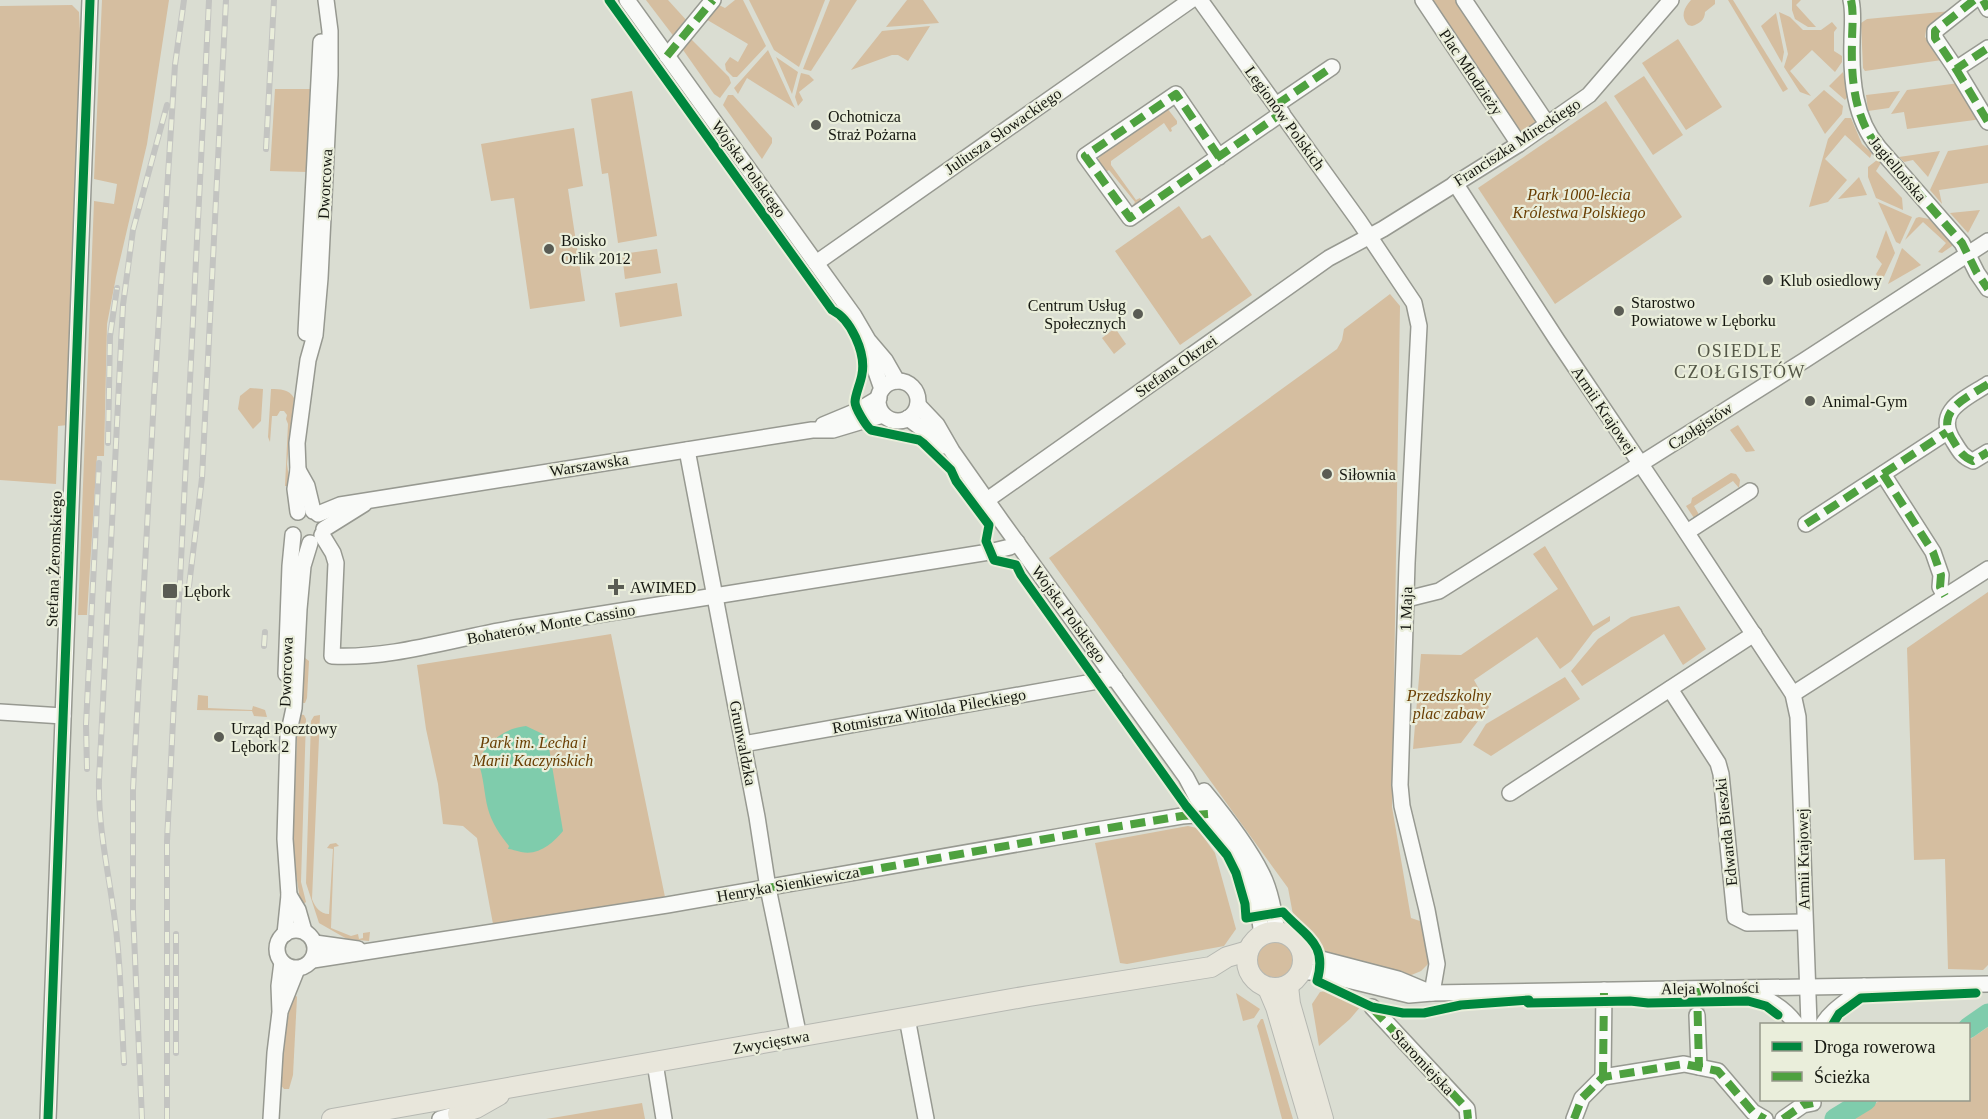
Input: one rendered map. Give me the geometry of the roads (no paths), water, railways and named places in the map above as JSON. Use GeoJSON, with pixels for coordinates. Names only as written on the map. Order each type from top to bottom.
{"type":"FeatureCollection","features":[{"type":"Feature","properties":{"kind":"main road"},"geometry":{"type":"LineString","coordinates":[[1297,970],[1278,989],[1260,985],[1249,972],[1246,962],[1248,951],[1253,942],[1270,934],[1293,939],[1297,970],[1290,1004],[1323,1119]]}},
{"type":"Feature","properties":{"kind":"main road","name":"Zwycięstwa"},"geometry":{"type":"LineString","coordinates":[[1211,967],[1227,957],[1248,951]]}},
{"type":"Feature","properties":{"kind":"main road","name":"Zwycięstwa"},"geometry":{"type":"LineString","coordinates":[[332,1119],[1029,996],[1211,967],[1249,972]]}},
{"type":"Feature","properties":{"kind":"main road"},"geometry":{"type":"LineString","coordinates":[[1268,988],[1276,1007],[1309,1119]]}},
{"type":"Feature","properties":{"kind":"main road"},"geometry":{"type":"LineString","coordinates":[[452,1117],[476,1108],[511,1087]]}},
{"type":"Feature","properties":{"kind":"street","name":"Stefana Żeromskiego"},"geometry":{"type":"LineString","coordinates":[[48,1119],[90,0]]}},
{"type":"Feature","properties":{"kind":"street","name":"Wojska Polskiego"},"geometry":{"type":"LineString","coordinates":[[627,0],[816,262],[868,340],[885,360],[897,381]]}},
{"type":"Feature","properties":{"kind":"street"},"geometry":{"type":"LineString","coordinates":[[667,56],[713,0]]}},
{"type":"Feature","properties":{"kind":"street","name":"Juliusza Słowackiego"},"geometry":{"type":"LineString","coordinates":[[816,262],[1191,0]]}},
{"type":"Feature","properties":{"kind":"street","name":"Legionów Polskich"},"geometry":{"type":"LineString","coordinates":[[1200,0],[1369,236]]}},
{"type":"Feature","properties":{"kind":"street","name":"Plac Młodzieży"},"geometry":{"type":"LineString","coordinates":[[1423,0],[1518,144]]}},
{"type":"Feature","properties":{"kind":"street","name":"Plac Młodzieży"},"geometry":{"type":"LineString","coordinates":[[1464,0],[1548,125]]}},
{"type":"Feature","properties":{"kind":"street","name":"Franciszka Mireckiego"},"geometry":{"type":"LineString","coordinates":[[1369,236],[1548,125],[1599,85],[1671,0]]}},
{"type":"Feature","properties":{"kind":"street","name":"Jagiellońska"},"geometry":{"type":"LineString","coordinates":[[1851,0],[1852,63],[1856,96],[1867,132],[1878,148],[1962,243],[1988,289]]}},
{"type":"Feature","properties":{"kind":"street"},"geometry":{"type":"LineString","coordinates":[[1974,0],[1935,31],[1935,38],[1988,122]]}},
{"type":"Feature","properties":{"kind":"street"},"geometry":{"type":"LineString","coordinates":[[1983,0],[1988,9]]}},
{"type":"Feature","properties":{"kind":"street","name":"Dworcowa"},"geometry":{"type":"LineString","coordinates":[[310,512],[307,486],[297,470],[297,443],[308,360],[315,335],[319,302],[326,3]]}},
{"type":"Feature","properties":{"kind":"street"},"geometry":{"type":"LineString","coordinates":[[1956,69],[1988,48]]}},
{"type":"Feature","properties":{"kind":"street"},"geometry":{"type":"LineString","coordinates":[[1219,157],[1176,94],[1085,156],[1130,218],[1219,157],[1332,67]]}},
{"type":"Feature","properties":{"kind":"street","name":"Armii Krajowej"},"geometry":{"type":"LineString","coordinates":[[1455,183],[1793,694],[1799,728],[1809,1023]]}},
{"type":"Feature","properties":{"kind":"street","name":"Stefana Okrzei"},"geometry":{"type":"LineString","coordinates":[[987,500],[1329,258],[1369,236]]}},
{"type":"Feature","properties":{"kind":"street","name":"1 Maja"},"geometry":{"type":"LineString","coordinates":[[1369,236],[1414,303],[1419,326],[1407,563],[1400,785],[1402,806],[1428,910],[1437,964],[1432,993]]}},
{"type":"Feature","properties":{"kind":"street","name":"Czołgistów"},"geometry":{"type":"LineString","coordinates":[[1407,599],[1439,591],[1988,241]]}},
{"type":"Feature","properties":{"kind":"street","name":"Wojska Polskiego"},"geometry":{"type":"LineString","coordinates":[[868,340],[880,393]]}},
{"type":"Feature","properties":{"kind":"street"},"geometry":{"type":"LineString","coordinates":[[897,381],[905,382],[913,388],[918,405],[908,418],[898,421],[884,415],[879,407],[880,393],[887,384],[897,381]]}},
{"type":"Feature","properties":{"kind":"street"},"geometry":{"type":"LineString","coordinates":[[1988,384],[1952,409],[1945,423],[1947,432],[1964,458],[1973,461],[1988,452]]}},
{"type":"Feature","properties":{"kind":"street","name":"Warszawska"},"geometry":{"type":"LineString","coordinates":[[812,430],[859,410],[880,393]]}},
{"type":"Feature","properties":{"kind":"street","name":"Wojska Polskiego"},"geometry":{"type":"LineString","coordinates":[[918,405],[937,425],[952,451],[1186,777],[1251,879],[1270,934]]}},
{"type":"Feature","properties":{"kind":"street","name":"Warszawska"},"geometry":{"type":"LineString","coordinates":[[310,512],[340,505],[812,430],[833,430],[884,415]]}},
{"type":"Feature","properties":{"kind":"street","name":"Wojska Polskiego"},"geometry":{"type":"LineString","coordinates":[[908,418],[952,451]]}},
{"type":"Feature","properties":{"kind":"street"},"geometry":{"type":"LineString","coordinates":[[1806,524],[1947,432]]}},
{"type":"Feature","properties":{"kind":"street","name":"Grunwaldzka"},"geometry":{"type":"LineString","coordinates":[[687,450],[768,888],[799,1037]]}},
{"type":"Feature","properties":{"kind":"street"},"geometry":{"type":"LineString","coordinates":[[1883,474],[1933,552],[1941,574],[1940,587],[1945,596]]}},
{"type":"Feature","properties":{"kind":"street"},"geometry":{"type":"LineString","coordinates":[[1687,532],[1750,491]]}},
{"type":"Feature","properties":{"kind":"street","name":"Warszawska"},"geometry":{"type":"LineString","coordinates":[[318,536],[367,502]]}},
{"type":"Feature","properties":{"kind":"street"},"geometry":{"type":"LineString","coordinates":[[310,512],[324,523],[318,536],[298,540],[293,535],[292,520],[310,512]]}},
{"type":"Feature","properties":{"kind":"street","name":"Dworcowa"},"geometry":{"type":"LineString","coordinates":[[288,736],[284,707],[293,535]]}},
{"type":"Feature","properties":{"kind":"street","name":"Dworcowa"},"geometry":{"type":"LineString","coordinates":[[285,934],[289,895],[285,839],[288,736],[294,708],[303,566],[318,536]]}},
{"type":"Feature","properties":{"kind":"street","name":"Bohaterów Monte Cassino"},"geometry":{"type":"LineString","coordinates":[[318,536],[333,553],[336,563],[332,656],[357,657],[410,649],[513,628],[1001,550],[1017,542]]}},
{"type":"Feature","properties":{"kind":"street"},"geometry":{"type":"LineString","coordinates":[[1793,694],[1988,569]]}},
{"type":"Feature","properties":{"kind":"street"},"geometry":{"type":"LineString","coordinates":[[1510,793],[1754,634]]}},
{"type":"Feature","properties":{"kind":"street","name":"Rotmistrza Witolda Pileckiego"},"geometry":{"type":"LineString","coordinates":[[743,744],[1115,678]]}},
{"type":"Feature","properties":{"kind":"street","name":"Edwarda Bieszki"},"geometry":{"type":"LineString","coordinates":[[1670,689],[1718,763],[1735,917],[1747,922],[1804,921]]}},
{"type":"Feature","properties":{"kind":"street"},"geometry":{"type":"LineString","coordinates":[[0,712],[63,716]]}},
{"type":"Feature","properties":{"kind":"street","name":"Wojska Polskiego"},"geometry":{"type":"LineString","coordinates":[[1186,777],[1204,792],[1254,860],[1263,876],[1272,904],[1270,934]]}},
{"type":"Feature","properties":{"kind":"street","name":"Henryka Sienkiewicza"},"geometry":{"type":"LineString","coordinates":[[313,960],[768,888],[1114,827],[1208,814]]}},
{"type":"Feature","properties":{"kind":"street","name":"Dworcowa"},"geometry":{"type":"LineString","coordinates":[[289,895],[298,910],[304,931]]}},
{"type":"Feature","properties":{"kind":"street"},"geometry":{"type":"LineString","coordinates":[[271,1118],[282,963],[277,951],[278,944],[285,934],[294,930],[304,931],[315,943],[313,960],[305,967],[297,969],[282,963]]}},
{"type":"Feature","properties":{"kind":"street","name":"Henryka Sienkiewicza"},"geometry":{"type":"LineString","coordinates":[[315,943],[367,951]]}},
{"type":"Feature","properties":{"kind":"street"},"geometry":{"type":"LineString","coordinates":[[280,1012],[297,969]]}},
{"type":"Feature","properties":{"kind":"street","name":"Aleja Wolności"},"geometry":{"type":"LineString","coordinates":[[1297,970],[1319,973],[1409,995],[1604,990],[1697,1002],[1741,988],[1988,984]]}},
{"type":"Feature","properties":{"kind":"street"},"geometry":{"type":"LineString","coordinates":[[1824,1023],[1841,1003],[1864,986]]}},
{"type":"Feature","properties":{"kind":"street"},"geometry":{"type":"LineString","coordinates":[[1741,988],[1776,1004],[1795,1023]]}},
{"type":"Feature","properties":{"kind":"street"},"geometry":{"type":"LineString","coordinates":[[1603,1077],[1604,990]]}},
{"type":"Feature","properties":{"kind":"street"},"geometry":{"type":"LineString","coordinates":[[1697,1002],[1699,1067]]}},
{"type":"Feature","properties":{"kind":"street","name":"Staromiejska"},"geometry":{"type":"LineString","coordinates":[[1372,1007],[1467,1109],[1467,1119]]}},
{"type":"Feature","properties":{"kind":"street"},"geometry":{"type":"LineString","coordinates":[[907,1018],[926,1119]]}},
{"type":"Feature","properties":{"kind":"street"},"geometry":{"type":"LineString","coordinates":[[655,1063],[664,1119]]}},
{"type":"Feature","properties":{"kind":"street"},"geometry":{"type":"LineString","coordinates":[[1574,1119],[1582,1098],[1603,1077],[1684,1064],[1718,1071],[1753,1112],[1765,1119]]}},
{"type":"Feature","properties":{"kind":"street"},"geometry":{"type":"LineString","coordinates":[[1783,1119],[1803,1105],[1813,1106]]}},
{"type":"Feature","properties":{"kind":"waterway"},"geometry":{"type":"LineString","coordinates":[[1970,1027],[1988,1014]]}},
{"type":"Feature","properties":{"kind":"waterway"},"geometry":{"type":"LineString","coordinates":[[1835,1119],[1864,1101]]}},
{"type":"Feature","properties":{"kind":"tunnel"},"geometry":{"type":"LineString","coordinates":[[1697,1002],[1697,1015]]}},
{"type":"Feature","properties":{"kind":"railway"},"geometry":{"type":"LineString","coordinates":[[142,1119],[133,912],[133,789],[175,65],[184,0]]}},
{"type":"Feature","properties":{"kind":"railway"},"geometry":{"type":"LineString","coordinates":[[167,1119],[167,841],[209,0]]}},
{"type":"Feature","properties":{"kind":"railway"},"geometry":{"type":"LineString","coordinates":[[189,586],[202,478],[226,0]]}},
{"type":"Feature","properties":{"kind":"railway"},"geometry":{"type":"LineString","coordinates":[[266,149],[274,0]]}},
{"type":"Feature","properties":{"kind":"railway"},"geometry":{"type":"LineString","coordinates":[[124,1063],[118,946],[101,828],[99,780],[123,305],[133,230],[167,105]]}},
{"type":"Feature","properties":{"kind":"railway"},"geometry":{"type":"LineString","coordinates":[[108,443],[110,336],[117,288]]}},
{"type":"Feature","properties":{"kind":"railway"},"geometry":{"type":"LineString","coordinates":[[87,769],[86,725],[99,463]]}},
{"type":"Feature","properties":{"kind":"railway"},"geometry":{"type":"LineString","coordinates":[[264,646],[265,632]]}},
{"type":"Feature","properties":{"kind":"railway"},"geometry":{"type":"LineString","coordinates":[[176,934],[176,1053]]}},
{"type":"Feature","properties":{"kind":"place","name":"Ochotnicza Straż Pożarna"},"geometry":{"type":"Point","coordinates":[816,125]}},
{"type":"Feature","properties":{"kind":"place","name":"Boisko Orlik 2012"},"geometry":{"type":"Point","coordinates":[549,249]}},
{"type":"Feature","properties":{"kind":"place","name":"Klub osiedlowy"},"geometry":{"type":"Point","coordinates":[1768,280]}},
{"type":"Feature","properties":{"kind":"place","name":"Starostwo Powiatowe w Lęborku"},"geometry":{"type":"Point","coordinates":[1619,311]}},
{"type":"Feature","properties":{"kind":"place","name":"Centrum Usług Społecznych"},"geometry":{"type":"Point","coordinates":[1138,314]}},
{"type":"Feature","properties":{"kind":"place","name":"Animal-Gym"},"geometry":{"type":"Point","coordinates":[1810,401]}},
{"type":"Feature","properties":{"kind":"place","name":"Siłownia"},"geometry":{"type":"Point","coordinates":[1327,474]}},
{"type":"Feature","properties":{"kind":"place","name":"AWIMED"},"geometry":{"type":"Point","coordinates":[616,587]}},
{"type":"Feature","properties":{"kind":"place","name":"Lębork"},"geometry":{"type":"Point","coordinates":[170,591]}},
{"type":"Feature","properties":{"kind":"place","name":"Urząd Pocztowy Lębork 2"},"geometry":{"type":"Point","coordinates":[219,737]}},
{"type":"Feature","properties":{"kind":"district","name":"OSIEDLE CZOŁGISTÓW"},"geometry":{"type":"Point","coordinates":[1740,361]}},
{"type":"Feature","properties":{"kind":"park label","name":"Park 1000-lecia Królestwa Polskiego"},"geometry":{"type":"Point","coordinates":[1579,203]}},
{"type":"Feature","properties":{"kind":"park label","name":"Przedszkolny plac zabaw"},"geometry":{"type":"Point","coordinates":[1449,704]}},
{"type":"Feature","properties":{"kind":"park label","name":"Park im. Lecha i Marii Kaczyńskich"},"geometry":{"type":"Point","coordinates":[533,751]}}]}
